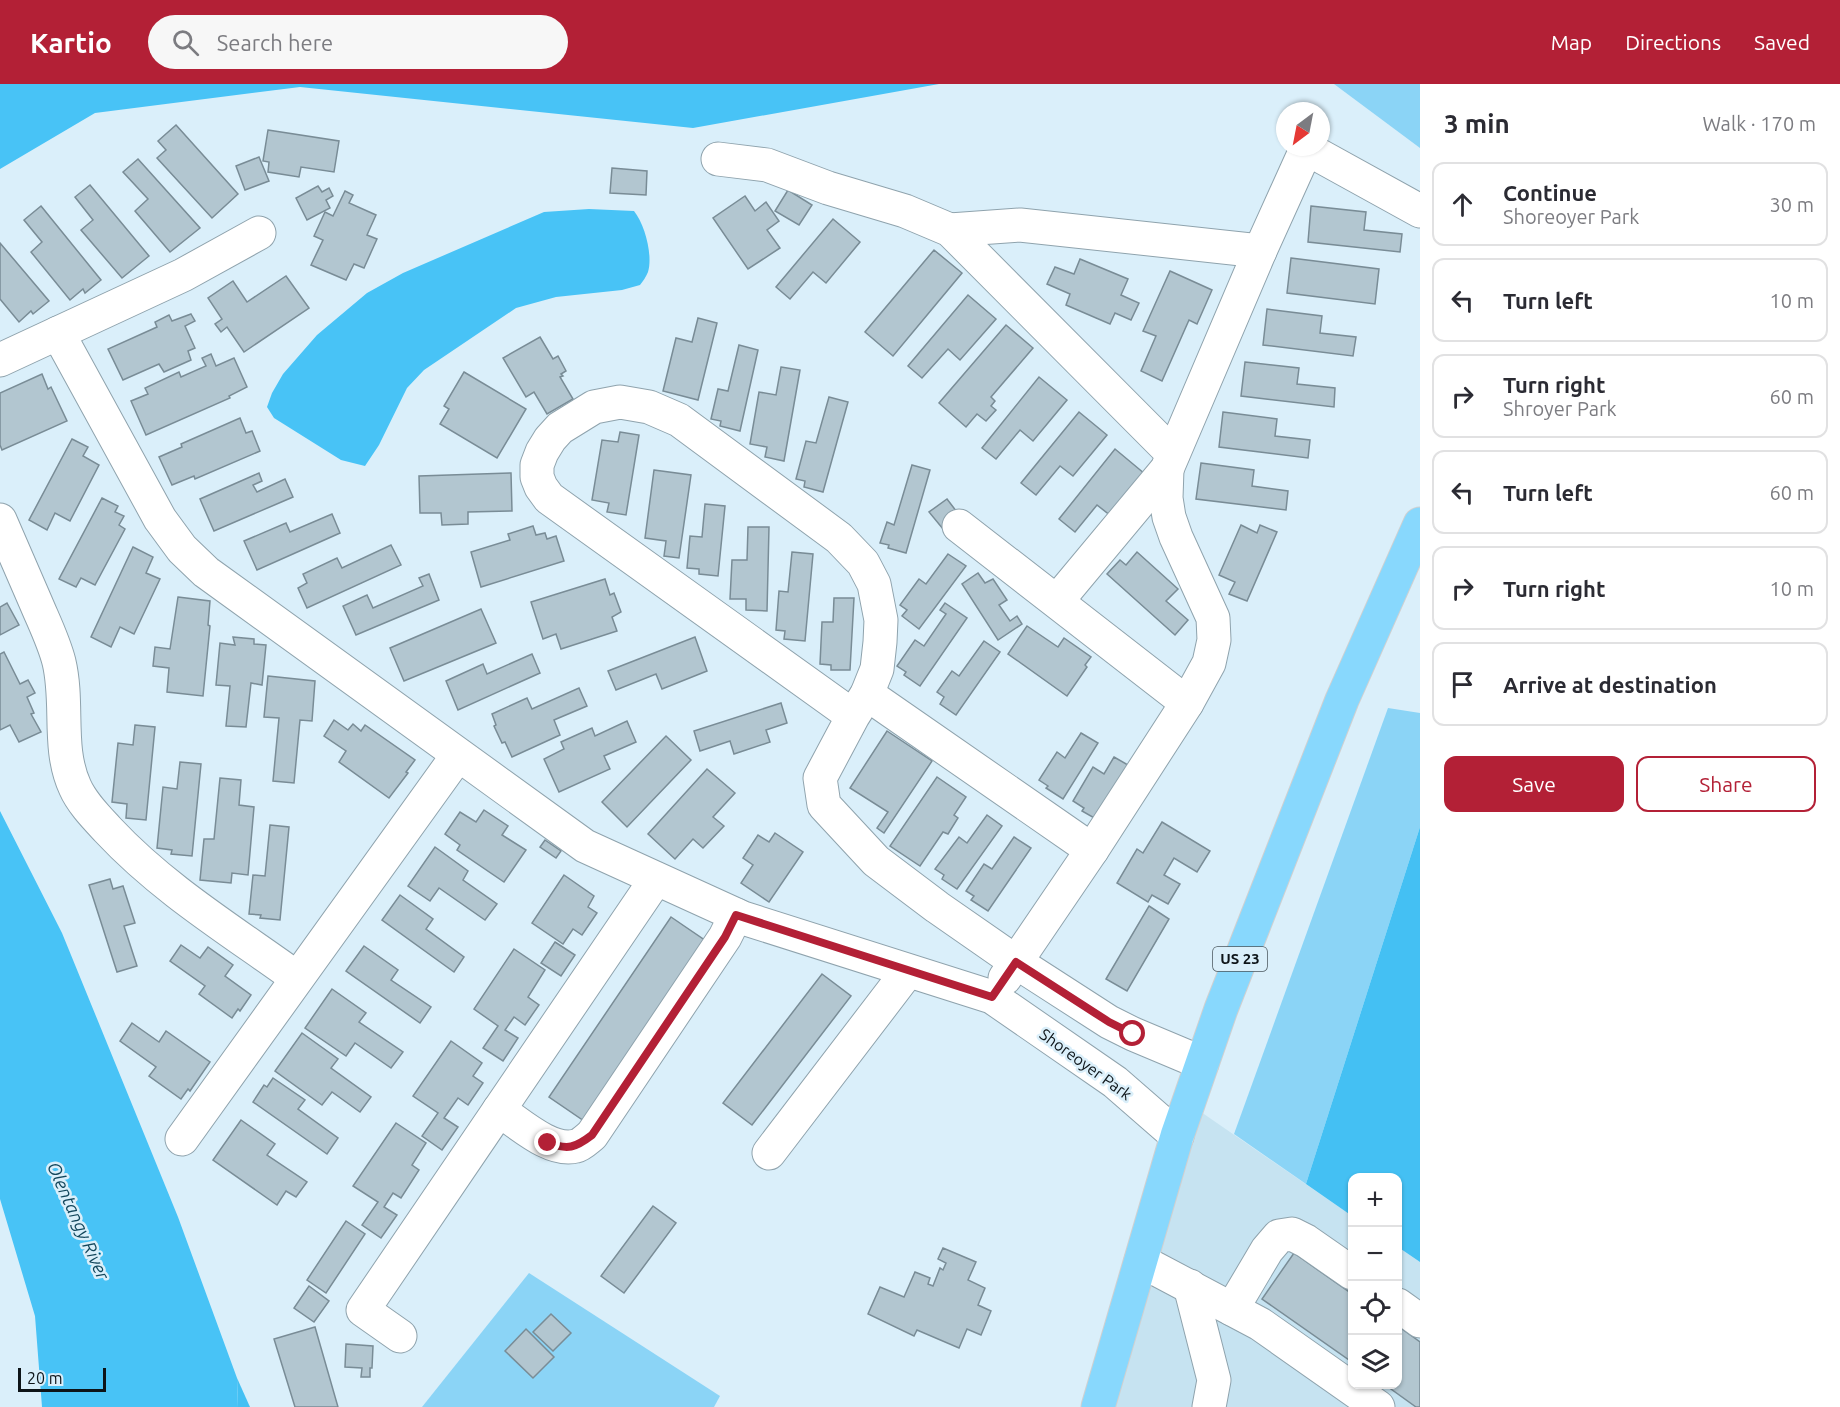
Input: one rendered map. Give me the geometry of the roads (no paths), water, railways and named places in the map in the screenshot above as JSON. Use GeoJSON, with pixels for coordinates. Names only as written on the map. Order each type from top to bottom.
{"type":"FeatureCollection","features":[{"type":"Feature","properties":{"kind":"highway","name":"US 23"},"geometry":{"type":"LineString","coordinates":[[1098,1407],[1177,1136],[1228,990],[1342,700],[1420,524]]}},
{"type":"Feature","properties":{"kind":"street"},"geometry":{"type":"LineString","coordinates":[[1057,601],[1170,462],[1260,251],[1304,156],[1314,152],[1420,211]]}},
{"type":"Feature","properties":{"kind":"street"},"geometry":{"type":"LineString","coordinates":[[718,159],[767,165],[828,188],[905,211],[950,230],[1170,462],[1166,498],[1169,517],[1213,618],[1214,640],[1209,663],[1187,703],[1092,850],[992,997]]}},
{"type":"Feature","properties":{"kind":"street"},"geometry":{"type":"LineString","coordinates":[[950,230],[1020,225],[1260,251]]}},
{"type":"Feature","properties":{"kind":"street"},"geometry":{"type":"LineString","coordinates":[[0,360],[183,275],[259,233]]}},
{"type":"Feature","properties":{"kind":"street","name":"Shoreoyer Park"},"geometry":{"type":"LineString","coordinates":[[58,333],[160,519],[182,549],[206,572],[458,755],[585,846],[656,879],[736,915],[992,997],[1114,1082],[1177,1136]]}},
{"type":"Feature","properties":{"kind":"street"},"geometry":{"type":"LineString","coordinates":[[1092,850],[860,705],[549,498],[537,477],[537,465],[550,439],[560,428],[594,407],[620,402],[649,407],[680,420],[839,538],[863,563],[874,584],[881,620],[880,642],[877,669],[860,705],[820,778],[824,805],[876,861],[1016,962],[1109,1022],[1202,1063]]}},
{"type":"Feature","properties":{"kind":"street"},"geometry":{"type":"LineString","coordinates":[[0,520],[59,662],[65,699],[65,754],[76,789],[93,814],[130,853],[161,880],[297,978]]}},
{"type":"Feature","properties":{"kind":"street"},"geometry":{"type":"LineString","coordinates":[[959,526],[1187,703]]}},
{"type":"Feature","properties":{"kind":"street"},"geometry":{"type":"LineString","coordinates":[[182,1139],[458,755]]}},
{"type":"Feature","properties":{"kind":"street"},"geometry":{"type":"LineString","coordinates":[[400,1336],[363,1310],[656,879]]}},
{"type":"Feature","properties":{"kind":"street"},"geometry":{"type":"LineString","coordinates":[[499,1110],[548,1143],[561,1147],[578,1146],[592,1135],[725,937],[736,915]]}},
{"type":"Feature","properties":{"kind":"street"},"geometry":{"type":"LineString","coordinates":[[769,1153],[908,970]]}},
{"type":"Feature","properties":{"kind":"street"},"geometry":{"type":"LineString","coordinates":[[1232,1309],[1267,1250],[1279,1236],[1292,1234],[1348,1270]]}},
{"type":"Feature","properties":{"kind":"street"},"geometry":{"type":"LineString","coordinates":[[1141,1261],[1260,1324],[1378,1407]]}},
{"type":"Feature","properties":{"kind":"street"},"geometry":{"type":"LineString","coordinates":[[1190,1286],[1214,1380],[1209,1407]]}},
{"type":"Feature","properties":{"kind":"street"},"geometry":{"type":"LineString","coordinates":[[1402,1308],[1420,1321]]}},
{"type":"Feature","properties":{"kind":"water"},"geometry":{"type":"Polygon","coordinates":[[[0,84],[939,84],[693,128],[300,87],[95,113],[0,169],[0,84]]]}},
{"type":"Feature","properties":{"kind":"water"},"geometry":{"type":"Polygon","coordinates":[[[589,209],[634,211],[645,232],[649,249],[648,272],[640,285],[622,290],[556,297],[516,308],[424,370],[407,388],[379,445],[365,466],[341,460],[274,418],[267,407],[283,374],[317,335],[367,293],[403,273],[544,212],[589,209]]]}},
{"type":"Feature","properties":{"kind":"water","name":"Olentangy River"},"geometry":{"type":"Polygon","coordinates":[[[0,811],[62,933],[178,1217],[237,1378],[238,1407],[42,1407],[35,1316],[0,1199],[0,811]]]}}]}
